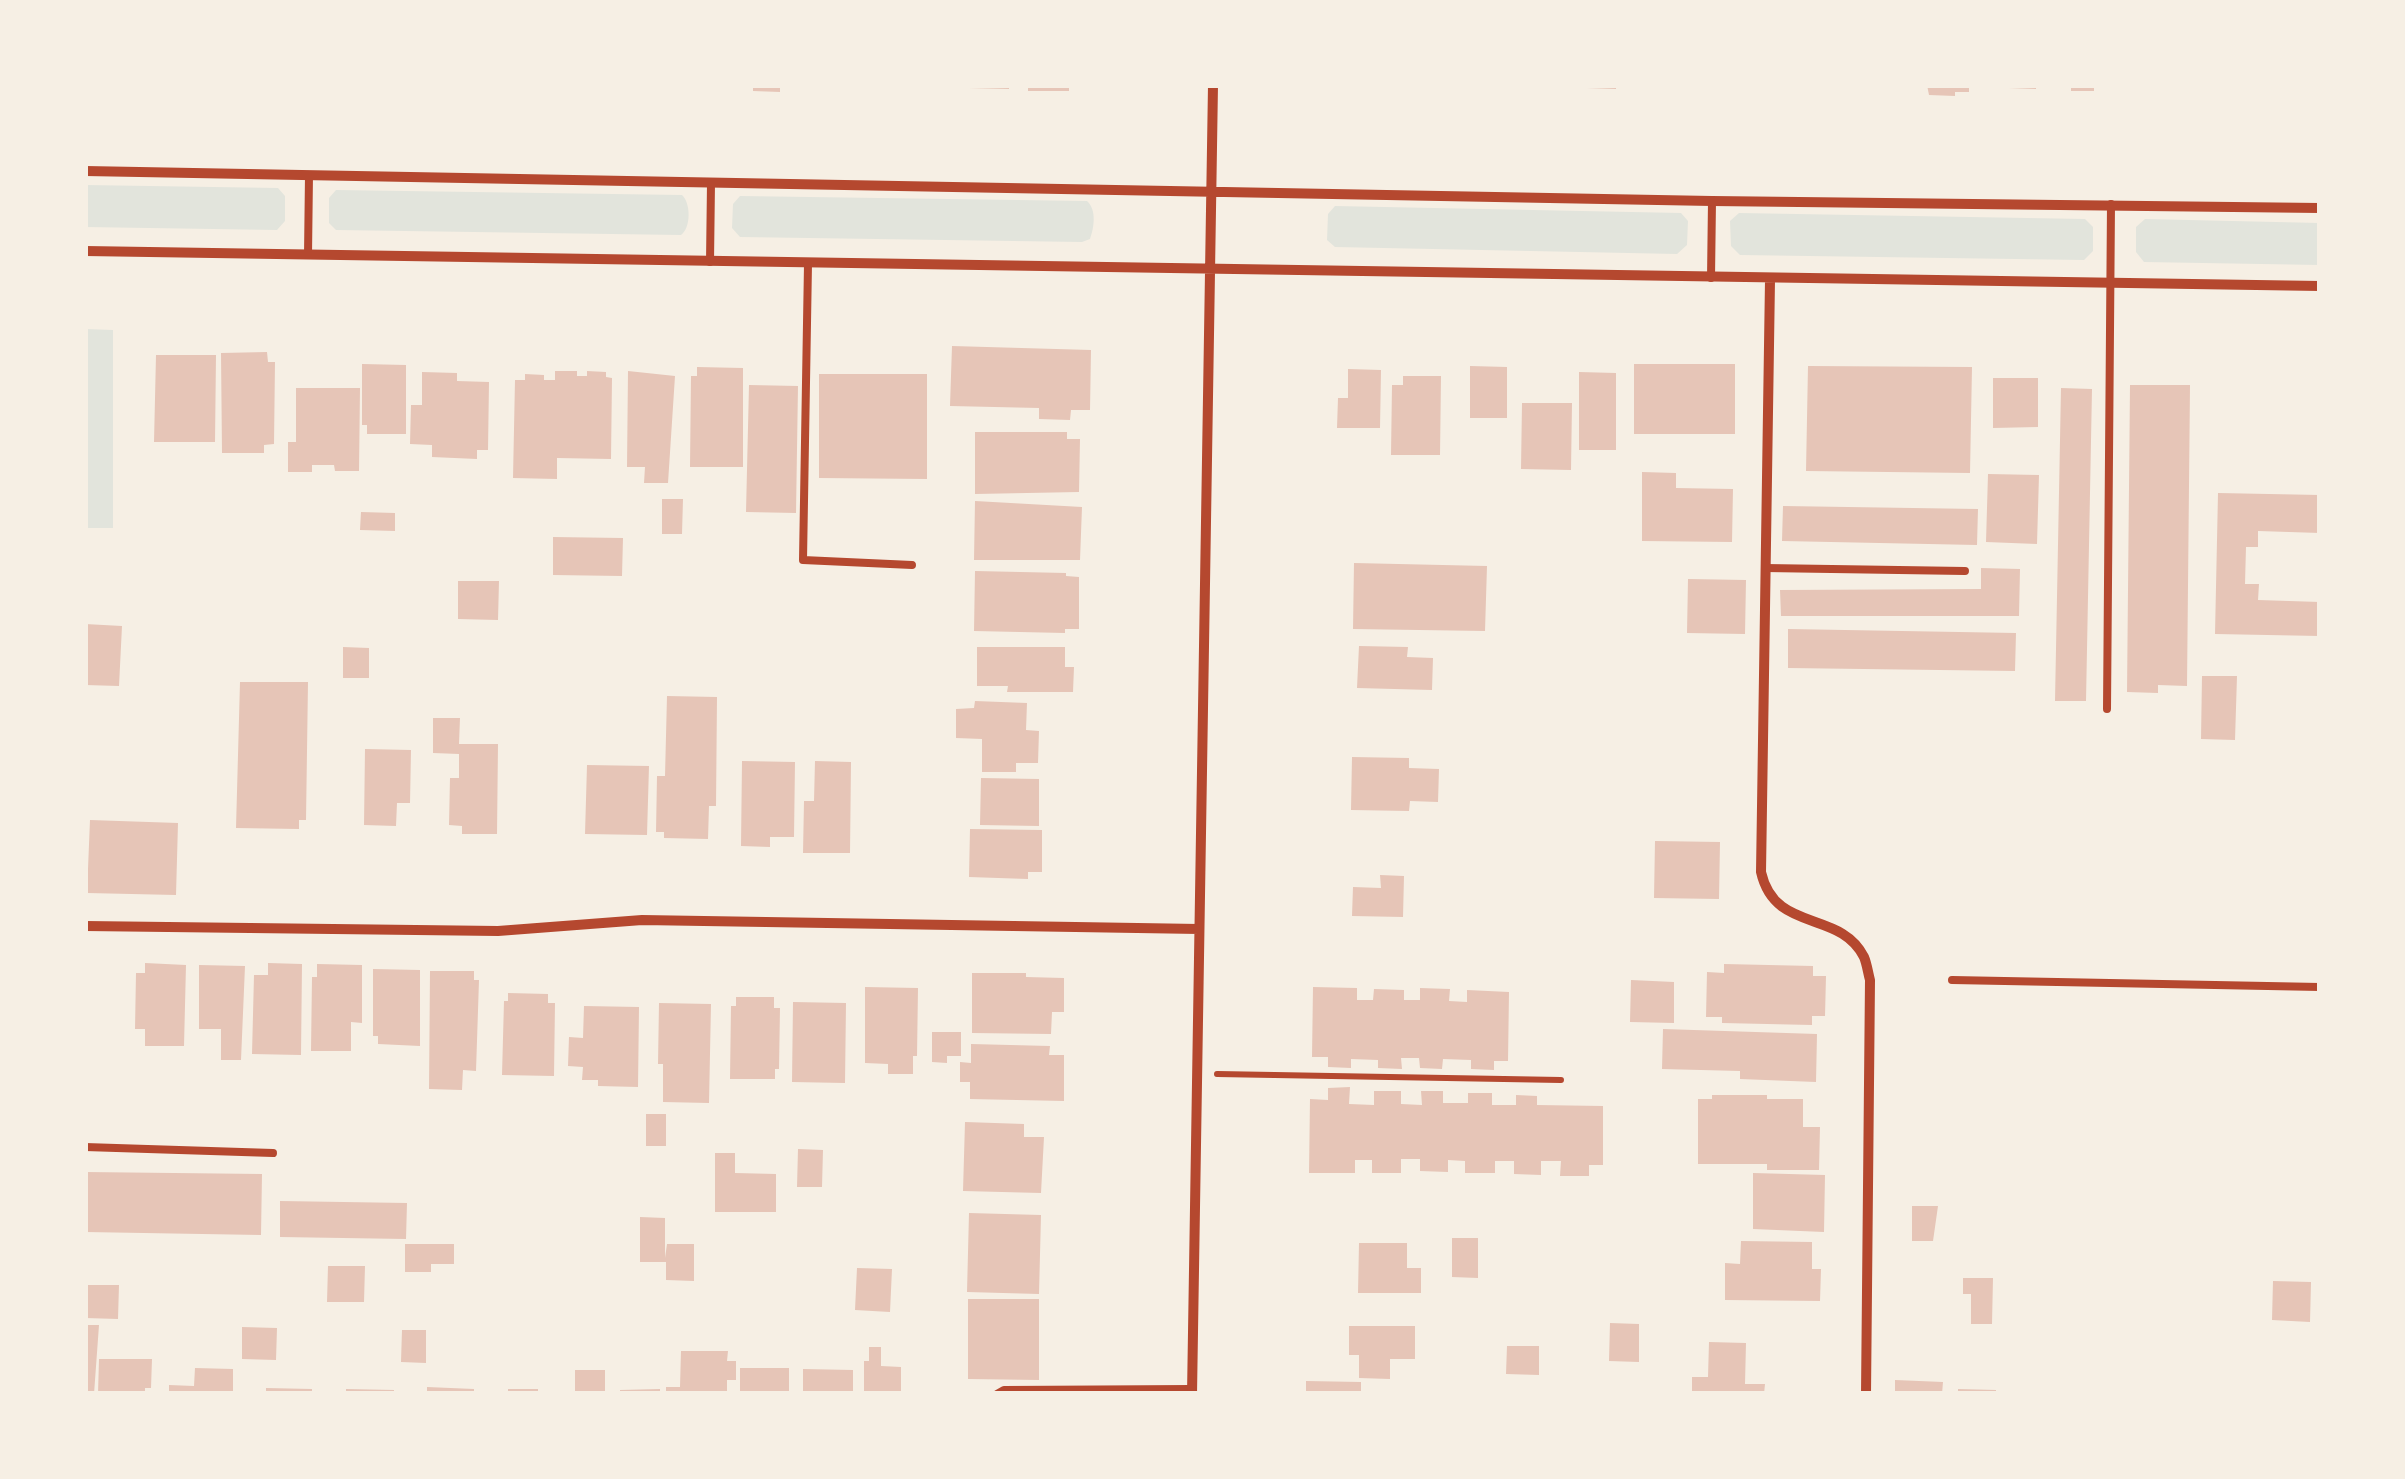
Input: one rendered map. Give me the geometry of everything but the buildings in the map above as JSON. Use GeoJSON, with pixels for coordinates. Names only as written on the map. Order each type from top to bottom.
{"type":"FeatureCollection","features":[{"type":"Feature","properties":{"kind":"street"},"geometry":{"type":"LineString","coordinates":[[1192,1392],[1213,85]]}},
{"type":"Feature","properties":{"kind":"street"},"geometry":{"type":"LineString","coordinates":[[85,171],[1712,202],[2320,208]]}},
{"type":"Feature","properties":{"kind":"street"},"geometry":{"type":"LineString","coordinates":[[85,252],[2320,286]]}},
{"type":"Feature","properties":{"kind":"street"},"geometry":{"type":"LineString","coordinates":[[1770,280],[1761,872],[1765,890],[1780,908],[1847,938],[1863,955],[1870,980],[1866,1394]]}},
{"type":"Feature","properties":{"kind":"street"},"geometry":{"type":"LineString","coordinates":[[85,926],[498,931],[642,920],[1200,929]]}},
{"type":"Feature","properties":{"kind":"lane"},"geometry":{"type":"LineString","coordinates":[[308,256],[309,176]]}},
{"type":"Feature","properties":{"kind":"lane"},"geometry":{"type":"LineString","coordinates":[[710,262],[711,184]]}},
{"type":"Feature","properties":{"kind":"lane"},"geometry":{"type":"LineString","coordinates":[[1711,278],[1712,202]]}},
{"type":"Feature","properties":{"kind":"lane"},"geometry":{"type":"LineString","coordinates":[[2107,709],[2111,204]]}},
{"type":"Feature","properties":{"kind":"lane"},"geometry":{"type":"LineString","coordinates":[[808,264],[803,560],[912,566]]}},
{"type":"Feature","properties":{"kind":"lane"},"geometry":{"type":"LineString","coordinates":[[1765,568],[1965,571]]}},
{"type":"Feature","properties":{"kind":"lane"},"geometry":{"type":"LineString","coordinates":[[1952,980],[2320,986]]}},
{"type":"Feature","properties":{"kind":"lane"},"geometry":{"type":"LineString","coordinates":[[85,1147],[273,1152]]}},
{"type":"Feature","properties":{"kind":"lane"},"geometry":{"type":"LineString","coordinates":[[997,1394],[1004,1390],[1192,1392]]}},
{"type":"Feature","properties":{"kind":"path"},"geometry":{"type":"LineString","coordinates":[[1197,1074],[1561,1080]]}},
{"type":"Feature","properties":{"kind":"shaded area"},"geometry":{"type":"Polygon","coordinates":[[[85,185],[278,188],[285,196],[285,221],[277,230],[85,227],[85,185]]]}},
{"type":"Feature","properties":{"kind":"shaded area"},"geometry":{"type":"Polygon","coordinates":[[[336,190],[682,195],[689,215],[681,235],[336,230],[329,223],[329,198],[336,190]]]}},
{"type":"Feature","properties":{"kind":"shaded area"},"geometry":{"type":"Polygon","coordinates":[[[740,196],[1087,201],[1093,225],[1090,239],[1082,242],[740,237],[732,228],[733,204],[740,196]]]}},
{"type":"Feature","properties":{"kind":"shaded area"},"geometry":{"type":"Polygon","coordinates":[[[1335,206],[1681,213],[1688,221],[1687,245],[1677,254],[1335,247],[1327,240],[1328,214],[1335,206]]]}},
{"type":"Feature","properties":{"kind":"shaded area"},"geometry":{"type":"Polygon","coordinates":[[[1739,213],[2085,219],[2093,227],[2093,251],[2084,260],[1740,255],[1731,246],[1730,221],[1739,213]]]}},
{"type":"Feature","properties":{"kind":"shaded area"},"geometry":{"type":"Polygon","coordinates":[[[2145,219],[2320,223],[2320,265],[2144,262],[2136,252],[2136,227],[2145,219]]]}},
{"type":"Feature","properties":{"kind":"shaded area"},"geometry":{"type":"Polygon","coordinates":[[[85,329],[113,330],[113,528],[85,528],[85,329]]]}}]}
